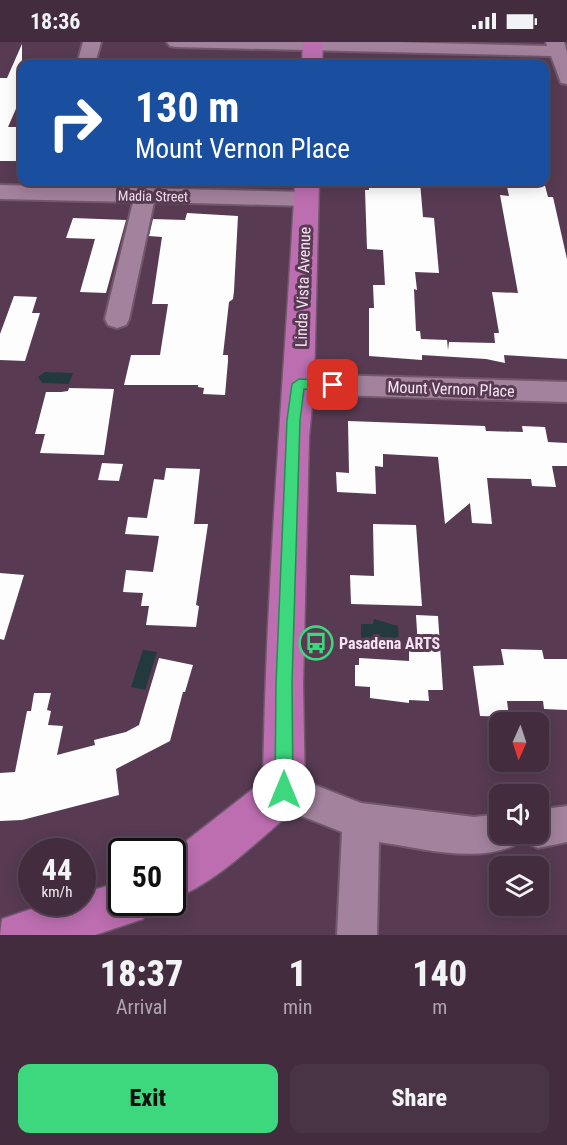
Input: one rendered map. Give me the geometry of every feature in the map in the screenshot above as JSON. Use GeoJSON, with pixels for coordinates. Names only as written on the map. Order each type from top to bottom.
{"type":"FeatureCollection","features":[{"type":"Feature","properties":{"kind":"main road","name":"Linda Vista Avenue"},"geometry":{"type":"LineString","coordinates":[[284,790],[284,684],[293,448],[299,384],[307,190]]}},
{"type":"Feature","properties":{"kind":"main road"},"geometry":{"type":"LineString","coordinates":[[186,869],[203,858],[284,790]]}},
{"type":"Feature","properties":{"kind":"main road"},"geometry":{"type":"LineString","coordinates":[[18,935],[108,909]]}},
{"type":"Feature","properties":{"kind":"street"},"geometry":{"type":"LineString","coordinates":[[87,60],[92,42]]}},
{"type":"Feature","properties":{"kind":"street"},"geometry":{"type":"LineString","coordinates":[[176,42],[312,50],[556,46],[567,79]]}},
{"type":"Feature","properties":{"kind":"street","name":"Madia Street"},"geometry":{"type":"LineString","coordinates":[[0,192],[146,196],[307,190]]}},
{"type":"Feature","properties":{"kind":"street"},"geometry":{"type":"LineString","coordinates":[[117,319],[146,196]]}},
{"type":"Feature","properties":{"kind":"street","name":"Mount Vernon Place"},"geometry":{"type":"LineString","coordinates":[[299,384],[567,392]]}},
{"type":"Feature","properties":{"kind":"street"},"geometry":{"type":"LineString","coordinates":[[284,790],[361,821],[474,836],[489,834]]}},
{"type":"Feature","properties":{"kind":"street"},"geometry":{"type":"LineString","coordinates":[[357,935],[361,821]]}},
{"type":"Feature","properties":{"kind":"street"},"geometry":{"type":"LineString","coordinates":[[549,827],[567,824]]}},
{"type":"Feature","properties":{"kind":"shaded area"},"geometry":{"type":"Polygon","coordinates":[[[45,372],[73,373],[69,384],[42,383],[38,377],[45,372]]]}},
{"type":"Feature","properties":{"kind":"shaded area"},"geometry":{"type":"Polygon","coordinates":[[[374,619],[398,626],[399,641],[379,643],[361,641],[361,624],[373,624],[374,619]]]}},
{"type":"Feature","properties":{"kind":"shaded area"},"geometry":{"type":"Polygon","coordinates":[[[143,650],[157,652],[145,690],[131,687],[143,650]]]}},
{"type":"Feature","properties":{"kind":"building"},"geometry":{"type":"Polygon","coordinates":[[[22,44],[22,60],[18,60],[18,104],[8,127],[18,127],[18,161],[0,161],[0,78],[7,78],[22,44]]]}},
{"type":"Feature","properties":{"kind":"building"},"geometry":{"type":"Polygon","coordinates":[[[369,186],[420,186],[423,217],[434,218],[439,273],[415,272],[416,331],[420,331],[421,339],[447,340],[448,350],[449,342],[495,343],[494,333],[499,333],[492,292],[518,293],[500,195],[509,196],[507,186],[545,186],[548,197],[553,197],[567,259],[567,359],[504,355],[505,363],[486,359],[422,355],[422,360],[369,356],[369,308],[374,308],[373,285],[385,285],[383,250],[367,249],[365,190],[369,190],[369,186]]]}},
{"type":"Feature","properties":{"kind":"building"},"geometry":{"type":"Polygon","coordinates":[[[187,213],[238,216],[234,291],[233,299],[229,302],[223,355],[228,355],[225,395],[203,394],[204,388],[198,385],[124,385],[131,355],[160,355],[168,304],[152,304],[162,237],[149,236],[153,219],[185,220],[187,213]]]}},
{"type":"Feature","properties":{"kind":"building"},"geometry":{"type":"Polygon","coordinates":[[[73,218],[126,220],[106,293],[80,292],[95,239],[66,238],[73,218]]]}},
{"type":"Feature","properties":{"kind":"building"},"geometry":{"type":"Polygon","coordinates":[[[14,296],[37,297],[32,313],[40,313],[25,361],[0,360],[0,334],[14,296]]]}},
{"type":"Feature","properties":{"kind":"building"},"geometry":{"type":"Polygon","coordinates":[[[69,388],[114,389],[104,455],[40,453],[45,434],[35,434],[46,392],[68,391],[69,388]]]}},
{"type":"Feature","properties":{"kind":"building"},"geometry":{"type":"Polygon","coordinates":[[[348,421],[485,426],[486,431],[523,432],[522,426],[545,427],[548,442],[567,443],[567,466],[552,466],[556,487],[532,486],[531,479],[487,478],[492,524],[472,523],[470,503],[445,524],[438,457],[383,454],[383,467],[375,466],[376,494],[337,492],[336,472],[349,473],[348,421]]]}},
{"type":"Feature","properties":{"kind":"building"},"geometry":{"type":"Polygon","coordinates":[[[102,463],[123,464],[119,481],[98,480],[102,463]]]}},
{"type":"Feature","properties":{"kind":"building"},"geometry":{"type":"Polygon","coordinates":[[[166,468],[200,469],[194,524],[208,524],[196,605],[199,606],[196,627],[146,625],[149,606],[141,606],[143,593],[123,592],[126,570],[153,572],[159,536],[125,534],[128,517],[147,518],[154,479],[164,480],[166,468]]]}},
{"type":"Feature","properties":{"kind":"building"},"geometry":{"type":"Polygon","coordinates":[[[373,524],[416,525],[422,606],[351,604],[350,575],[374,576],[373,524]]]}},
{"type":"Feature","properties":{"kind":"building"},"geometry":{"type":"Polygon","coordinates":[[[0,573],[24,575],[4,640],[0,639],[0,573]]]}},
{"type":"Feature","properties":{"kind":"building"},"geometry":{"type":"Polygon","coordinates":[[[416,615],[438,616],[443,690],[428,690],[429,701],[409,700],[409,703],[370,698],[370,687],[355,686],[355,665],[359,665],[359,658],[409,661],[409,647],[418,648],[416,615]]]}},
{"type":"Feature","properties":{"kind":"building"},"geometry":{"type":"Polygon","coordinates":[[[501,649],[542,650],[544,659],[567,659],[567,710],[544,709],[543,701],[507,701],[508,712],[489,712],[489,716],[480,716],[473,666],[504,665],[501,649]]]}},
{"type":"Feature","properties":{"kind":"building"},"geometry":{"type":"Polygon","coordinates":[[[159,658],[193,665],[170,741],[116,769],[119,795],[22,820],[0,821],[0,773],[15,772],[27,711],[31,711],[34,693],[51,693],[47,710],[51,711],[48,725],[63,726],[57,755],[95,745],[94,740],[126,732],[139,725],[159,658]]]}},
{"type":"Feature","properties":{"kind":"place","name":"Pasadena ARTS"},"geometry":{"type":"Point","coordinates":[316,643]}},
{"type":"Feature","properties":{"kind":"route"},"geometry":{"type":"LineString","coordinates":[[284,790],[284,684],[294,420],[299,384],[333,385]]}}]}
